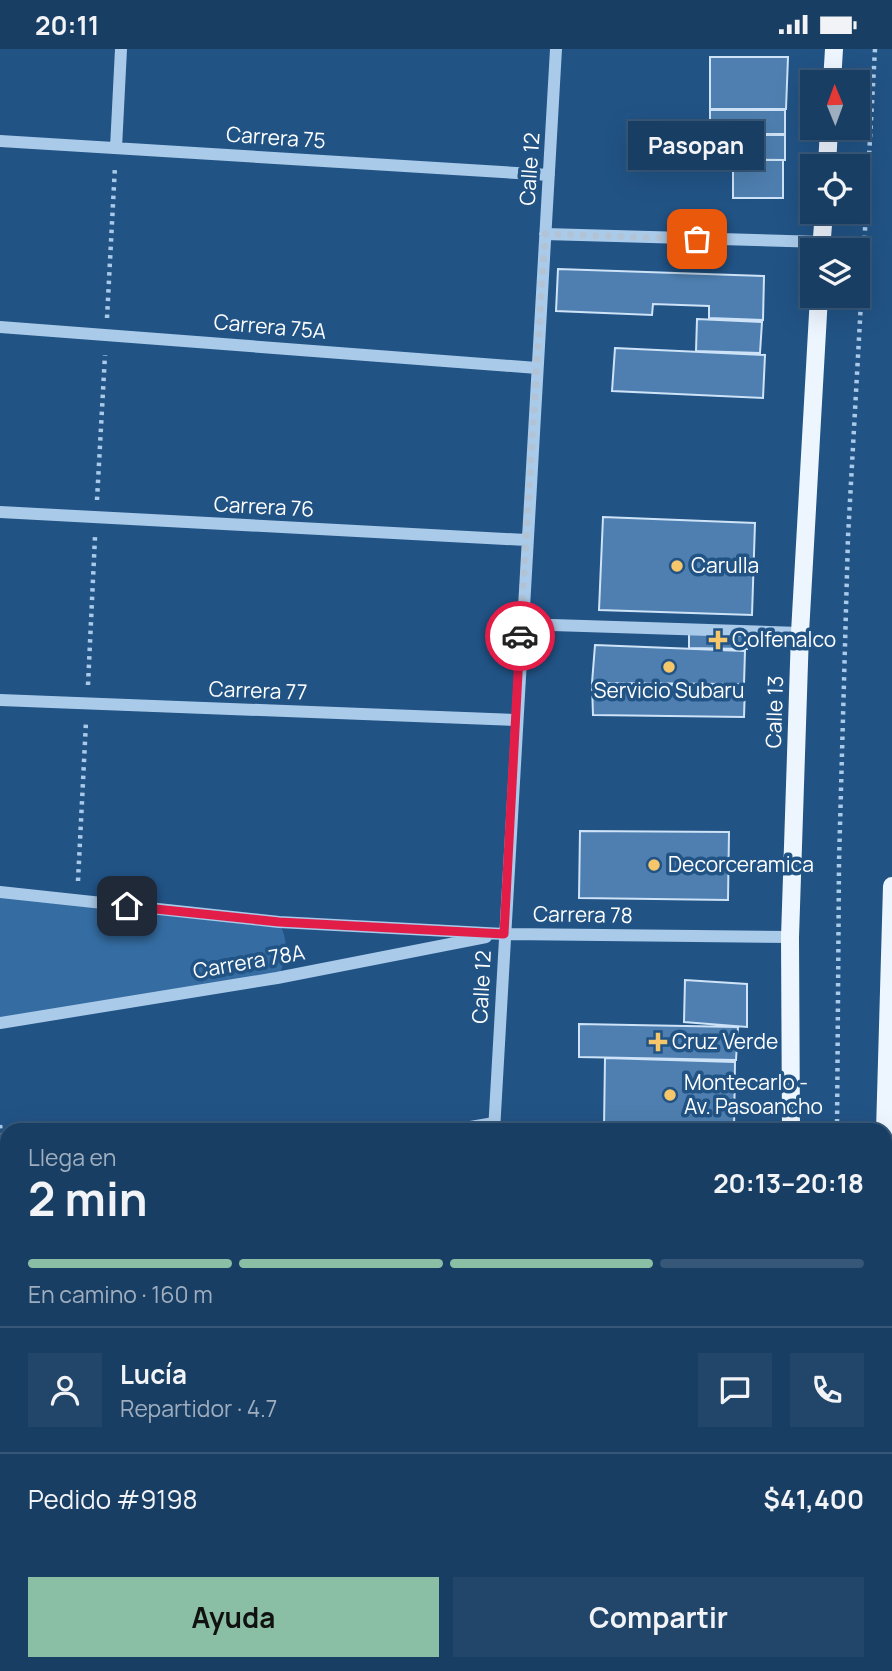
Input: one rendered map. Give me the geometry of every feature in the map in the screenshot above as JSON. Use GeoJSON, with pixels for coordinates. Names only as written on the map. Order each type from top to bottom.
{"type":"FeatureCollection","features":[{"type":"Feature","properties":{"kind":"main road"},"geometry":{"type":"LineString","coordinates":[[833,70],[834,49]]}},
{"type":"Feature","properties":{"kind":"main road","name":"Calle 13"},"geometry":{"type":"LineString","coordinates":[[791,1123],[790,937],[800,633],[818,308]]}},
{"type":"Feature","properties":{"kind":"main road"},"geometry":{"type":"LineString","coordinates":[[886,1123],[892,886]]}},
{"type":"Feature","properties":{"kind":"street"},"geometry":{"type":"LineString","coordinates":[[116,148],[121,49]]}},
{"type":"Feature","properties":{"kind":"street","name":"Calle 12"},"geometry":{"type":"LineString","coordinates":[[494,1123],[515,720],[556,49]]}},
{"type":"Feature","properties":{"kind":"street","name":"Carrera 75"},"geometry":{"type":"LineString","coordinates":[[0,141],[549,175]]}},
{"type":"Feature","properties":{"kind":"street"},"geometry":{"type":"LineString","coordinates":[[545,234],[800,245]]}},
{"type":"Feature","properties":{"kind":"street","name":"Carrera 75A"},"geometry":{"type":"LineString","coordinates":[[0,327],[537,368]]}},
{"type":"Feature","properties":{"kind":"street","name":"Carrera 76"},"geometry":{"type":"LineString","coordinates":[[0,512],[526,540]]}},
{"type":"Feature","properties":{"kind":"street"},"geometry":{"type":"LineString","coordinates":[[521,624],[800,633]]}},
{"type":"Feature","properties":{"kind":"street","name":"Carrera 77"},"geometry":{"type":"LineString","coordinates":[[0,699],[515,720]]}},
{"type":"Feature","properties":{"kind":"street","name":"Carrera 78"},"geometry":{"type":"LineString","coordinates":[[0,892],[279,922],[504,934],[790,937]]}},
{"type":"Feature","properties":{"kind":"street","name":"Carrera 78A"},"geometry":{"type":"LineString","coordinates":[[0,1023],[277,978],[504,934]]}},
{"type":"Feature","properties":{"kind":"path"},"geometry":{"type":"LineString","coordinates":[[837,1123],[839,862],[848,537],[875,49]]}},
{"type":"Feature","properties":{"kind":"shaded area"},"geometry":{"type":"Polygon","coordinates":[[[0,892],[279,922],[286,943],[285,957],[277,978],[0,1023],[0,892]]]}},
{"type":"Feature","properties":{"kind":"building"},"geometry":{"type":"Polygon","coordinates":[[[710,57],[788,57],[786,109],[710,109],[710,57]]]}},
{"type":"Feature","properties":{"kind":"building"},"geometry":{"type":"Polygon","coordinates":[[[710,110],[785,110],[785,134],[710,134],[710,110]]]}},
{"type":"Feature","properties":{"kind":"building"},"geometry":{"type":"Polygon","coordinates":[[[711,135],[785,135],[785,160],[711,159],[711,135]]]}},
{"type":"Feature","properties":{"kind":"building"},"geometry":{"type":"Polygon","coordinates":[[[733,160],[783,160],[783,198],[733,198],[733,160]]]}},
{"type":"Feature","properties":{"kind":"building"},"geometry":{"type":"Polygon","coordinates":[[[558,269],[764,276],[763,320],[709,318],[709,306],[653,304],[652,315],[556,311],[558,269]]]}},
{"type":"Feature","properties":{"kind":"building"},"geometry":{"type":"Polygon","coordinates":[[[697,319],[762,322],[760,353],[696,351],[697,319]]]}},
{"type":"Feature","properties":{"kind":"building"},"geometry":{"type":"Polygon","coordinates":[[[615,348],[765,355],[763,398],[612,391],[615,348]]]}},
{"type":"Feature","properties":{"kind":"building","name":"Carulla"},"geometry":{"type":"Polygon","coordinates":[[[603,517],[755,523],[752,615],[599,610],[603,517]]]}},
{"type":"Feature","properties":{"kind":"building","name":"Colfenalco"},"geometry":{"type":"Polygon","coordinates":[[[689,631],[747,633],[747,649],[689,648],[689,631]]]}},
{"type":"Feature","properties":{"kind":"building","name":"Servicio Subaru"},"geometry":{"type":"Polygon","coordinates":[[[595,645],[745,651],[744,684],[592,683],[595,645]]]}},
{"type":"Feature","properties":{"kind":"building"},"geometry":{"type":"Polygon","coordinates":[[[592,685],[745,685],[744,717],[593,715],[592,685]]]}},
{"type":"Feature","properties":{"kind":"building","name":"Decorceramica"},"geometry":{"type":"Polygon","coordinates":[[[580,831],[729,832],[728,900],[579,898],[580,831]]]}},
{"type":"Feature","properties":{"kind":"building"},"geometry":{"type":"Polygon","coordinates":[[[685,980],[747,984],[747,1027],[684,1022],[685,980]]]}},
{"type":"Feature","properties":{"kind":"building","name":"Cruz Verde"},"geometry":{"type":"Polygon","coordinates":[[[579,1024],[738,1027],[736,1060],[579,1057],[579,1024]]]}},
{"type":"Feature","properties":{"kind":"building","name":"Montecarlo - Av. Pasoancho"},"geometry":{"type":"Polygon","coordinates":[[[605,1058],[735,1062],[734,1123],[604,1123],[605,1058]]]}},
{"type":"Feature","properties":{"kind":"way so far"},"geometry":{"type":"LineString","coordinates":[[520,636],[545,234],[697,239]]}},
{"type":"Feature","properties":{"kind":"place","name":"Pasopan"},"geometry":{"type":"Point","coordinates":[697,239]}},
{"type":"Feature","properties":{"kind":"place","name":"Carulla"},"geometry":{"type":"Point","coordinates":[677,566]}},
{"type":"Feature","properties":{"kind":"place","name":"Colfenalco"},"geometry":{"type":"Point","coordinates":[718,640]}},
{"type":"Feature","properties":{"kind":"place","name":"Servicio Subaru"},"geometry":{"type":"Point","coordinates":[669,667]}},
{"type":"Feature","properties":{"kind":"place","name":"Decorceramica"},"geometry":{"type":"Point","coordinates":[654,865]}},
{"type":"Feature","properties":{"kind":"place","name":"Cruz Verde"},"geometry":{"type":"Point","coordinates":[658,1042]}},
{"type":"Feature","properties":{"kind":"place","name":"Montecarlo - Av. Pasoancho"},"geometry":{"type":"Point","coordinates":[670,1095]}},
{"type":"Feature","properties":{"kind":"route"},"geometry":{"type":"LineString","coordinates":[[127,906],[279,922],[504,934],[520,636]]}}]}
